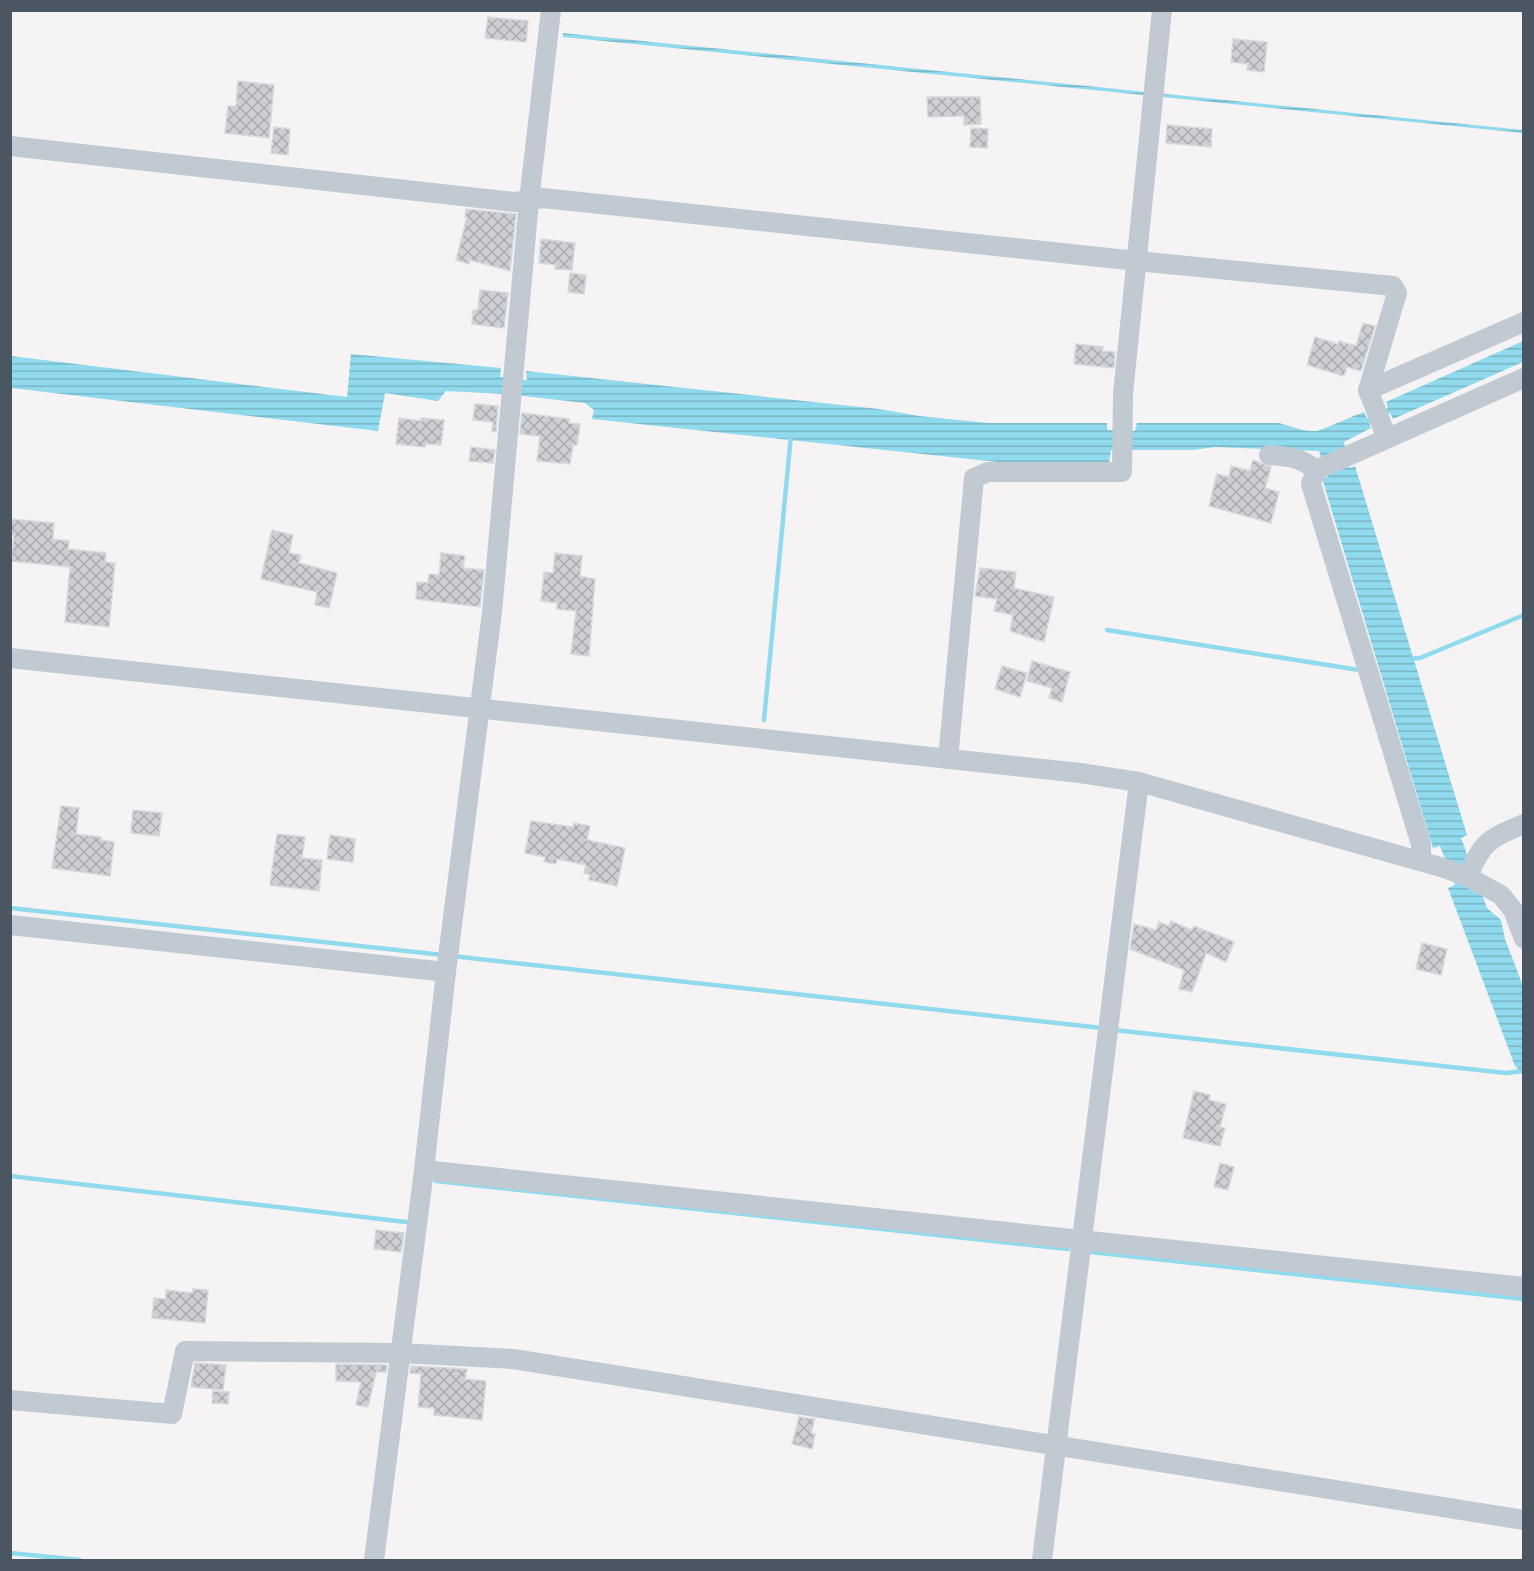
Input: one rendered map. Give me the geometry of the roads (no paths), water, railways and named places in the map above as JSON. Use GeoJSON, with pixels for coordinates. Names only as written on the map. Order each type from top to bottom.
{"type":"FeatureCollection","features":[{"type":"Feature","properties":{"kind":"street"},"geometry":{"type":"LineString","coordinates":[[374,1560],[492,612],[529,201],[551,10]]}},
{"type":"Feature","properties":{"kind":"street"},"geometry":{"type":"LineString","coordinates":[[948,759],[974,478],[988,472],[1122,472],[1123,394],[1162,10]]}},
{"type":"Feature","properties":{"kind":"street"},"geometry":{"type":"LineString","coordinates":[[10,146],[515,202],[543,198],[1393,286],[1397,293],[1371,398],[1384,431]]}},
{"type":"Feature","properties":{"kind":"street"},"geometry":{"type":"LineString","coordinates":[[1371,398],[1524,322]]}},
{"type":"Feature","properties":{"kind":"street"},"geometry":{"type":"LineString","coordinates":[[1421,861],[1421,844],[1311,484],[1319,469],[1354,453],[1384,431],[1524,378]]}},
{"type":"Feature","properties":{"kind":"street"},"geometry":{"type":"LineString","coordinates":[[1269,455],[1293,457],[1319,469]]}},
{"type":"Feature","properties":{"kind":"street"},"geometry":{"type":"LineString","coordinates":[[10,658],[1080,773],[1139,782],[1421,861],[1476,881],[1501,895],[1513,910],[1524,939]]}},
{"type":"Feature","properties":{"kind":"street"},"geometry":{"type":"LineString","coordinates":[[1042,1560],[1139,782]]}},
{"type":"Feature","properties":{"kind":"street"},"geometry":{"type":"LineString","coordinates":[[1476,881],[1475,856],[1488,840],[1524,824]]}},
{"type":"Feature","properties":{"kind":"street"},"geometry":{"type":"LineString","coordinates":[[10,924],[448,961]]}},
{"type":"Feature","properties":{"kind":"street"},"geometry":{"type":"LineString","coordinates":[[424,1170],[1524,1287]]}},
{"type":"Feature","properties":{"kind":"street"},"geometry":{"type":"LineString","coordinates":[[10,1400],[172,1414],[185,1351],[400,1353],[513,1359],[1524,1521]]}},
{"type":"Feature","properties":{"kind":"water"},"geometry":{"type":"Polygon","coordinates":[[[563,33],[1523,130],[1523,133],[563,37],[563,33]]]}},
{"type":"Feature","properties":{"kind":"water"},"geometry":{"type":"Polygon","coordinates":[[[1523,341],[1523,362],[1393,419],[1390,413],[1369,422],[1371,428],[1344,442],[1349,468],[1355,466],[1467,835],[1461,838],[1487,908],[1501,920],[1505,939],[1523,986],[1523,1074],[1515,1066],[1448,888],[1455,885],[1440,846],[1433,848],[1322,478],[1328,477],[1319,451],[1215,447],[1193,450],[1111,450],[1109,463],[998,462],[592,419],[594,410],[585,403],[505,394],[446,391],[438,401],[385,393],[378,431],[11,388],[11,356],[347,397],[351,354],[501,368],[500,377],[527,380],[526,371],[988,423],[1107,423],[1107,430],[1135,431],[1137,423],[1279,423],[1302,430],[1316,431],[1364,412],[1367,418],[1388,408],[1386,402],[1523,341]]]}},
{"type":"Feature","properties":{"kind":"waterway"},"geometry":{"type":"LineString","coordinates":[[764,720],[791,435]]}},
{"type":"Feature","properties":{"kind":"waterway"},"geometry":{"type":"LineString","coordinates":[[1408,659],[1420,658],[1524,615]]}},
{"type":"Feature","properties":{"kind":"waterway"},"geometry":{"type":"LineString","coordinates":[[1107,630],[1359,670]]}},
{"type":"Feature","properties":{"kind":"waterway"},"geometry":{"type":"LineString","coordinates":[[10,908],[443,955]]}},
{"type":"Feature","properties":{"kind":"waterway"},"geometry":{"type":"LineString","coordinates":[[452,956],[1102,1028]]}},
{"type":"Feature","properties":{"kind":"waterway"},"geometry":{"type":"LineString","coordinates":[[1114,1030],[1506,1073],[1524,1071]]}},
{"type":"Feature","properties":{"kind":"waterway"},"geometry":{"type":"LineString","coordinates":[[10,1176],[406,1222]]}},
{"type":"Feature","properties":{"kind":"waterway"},"geometry":{"type":"LineString","coordinates":[[436,1181],[1068,1249]]}},
{"type":"Feature","properties":{"kind":"waterway"},"geometry":{"type":"LineString","coordinates":[[1091,1252],[1524,1299]]}},
{"type":"Feature","properties":{"kind":"waterway"},"geometry":{"type":"LineString","coordinates":[[10,1553],[80,1560]]}}]}
